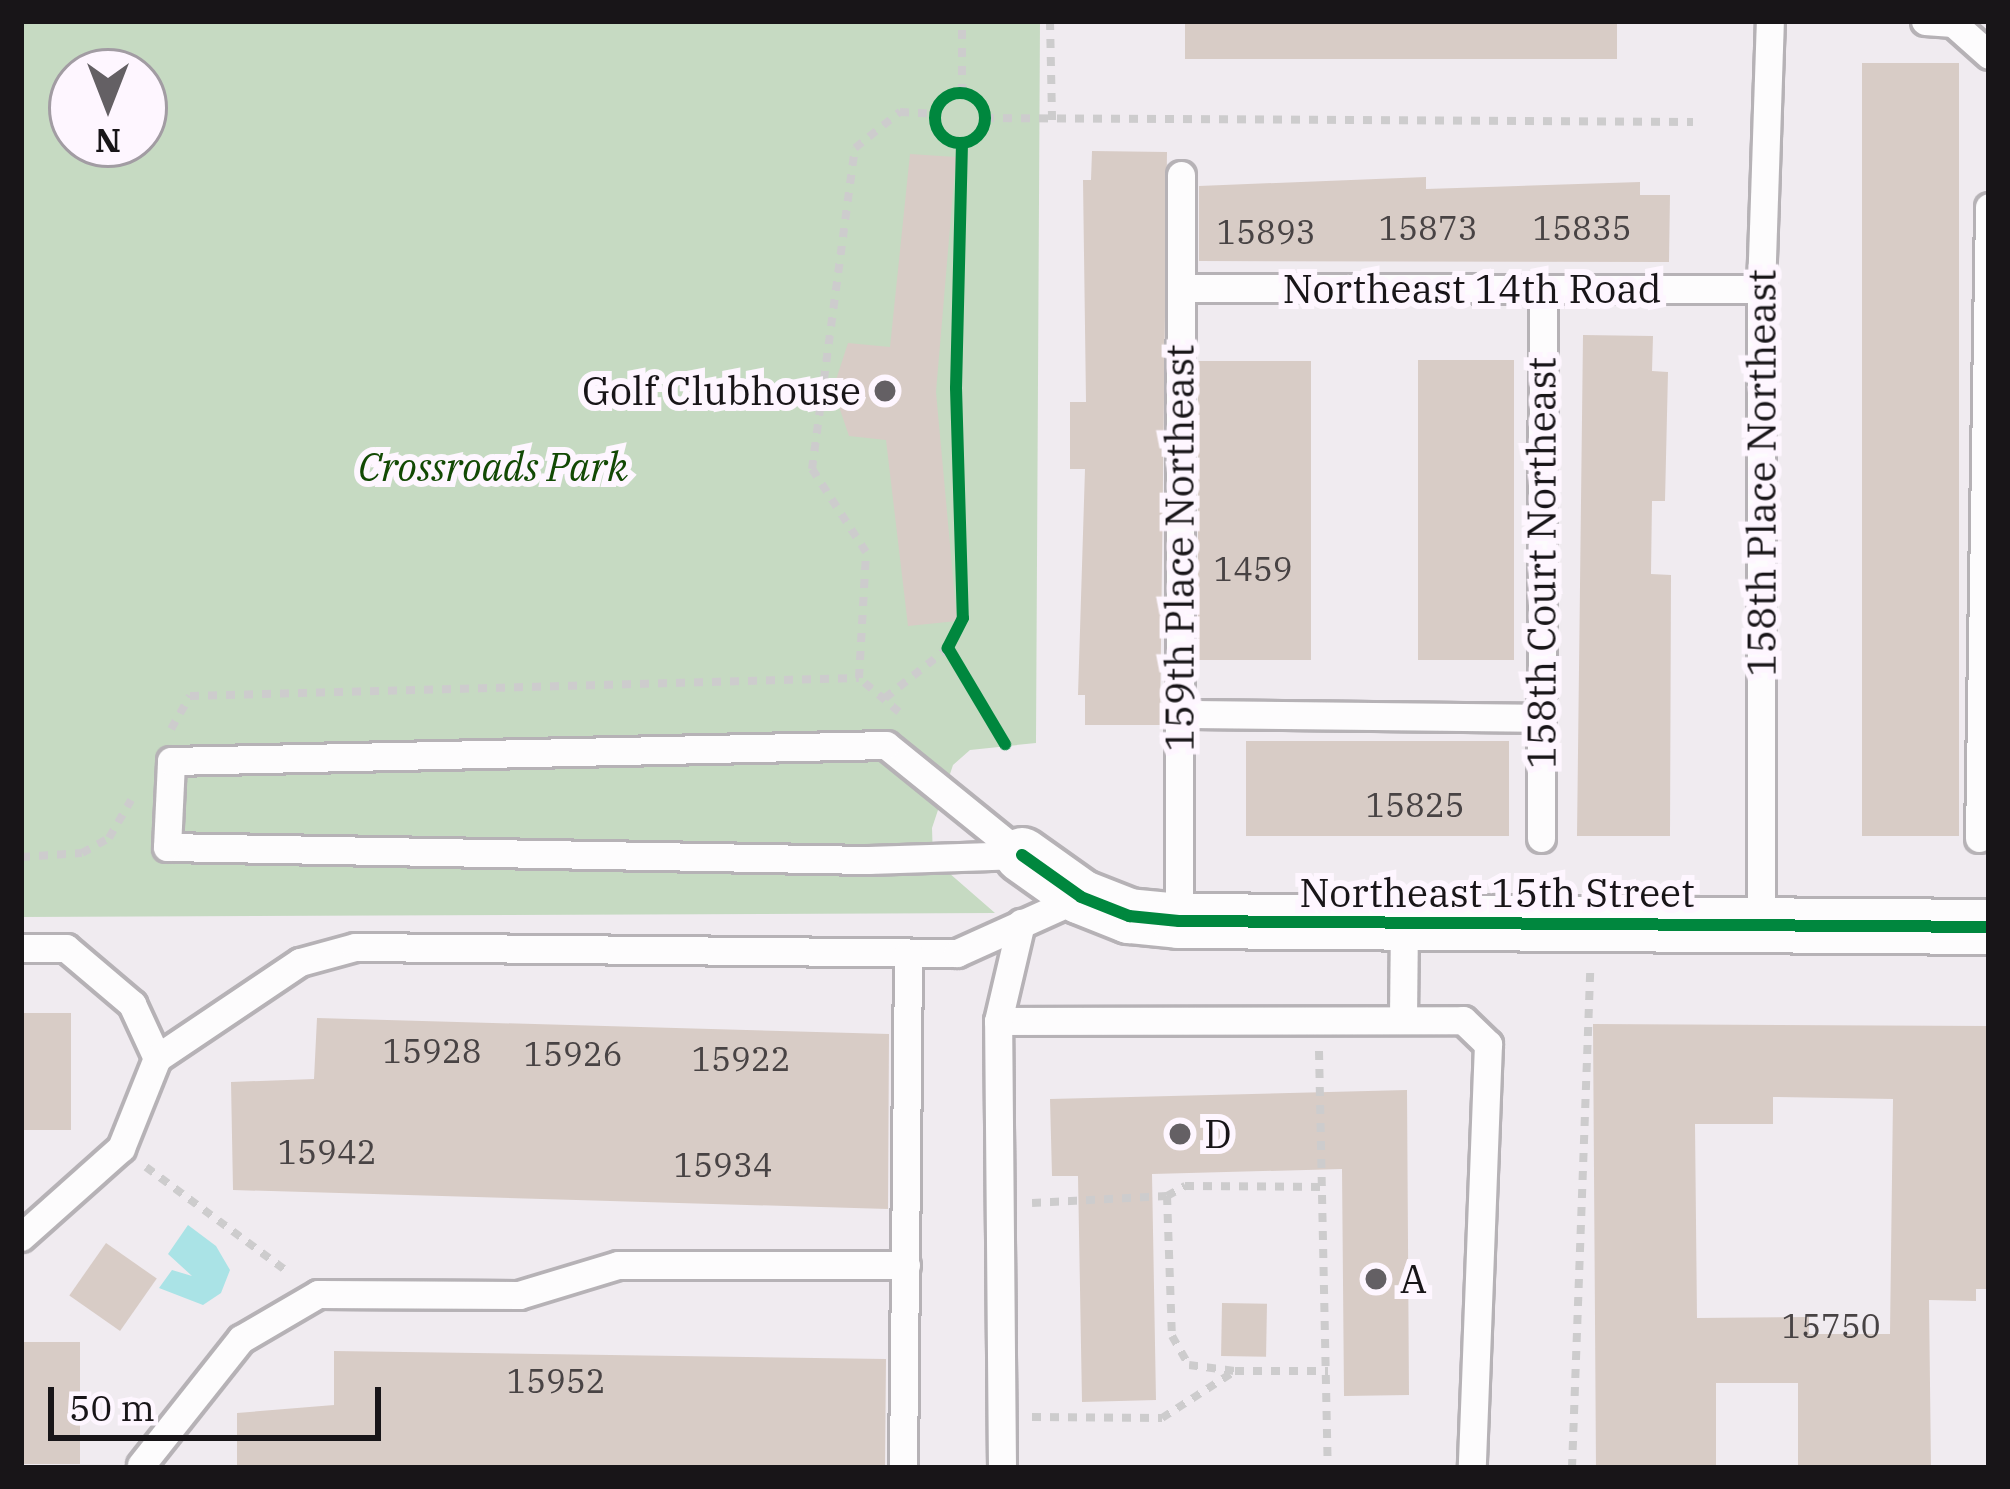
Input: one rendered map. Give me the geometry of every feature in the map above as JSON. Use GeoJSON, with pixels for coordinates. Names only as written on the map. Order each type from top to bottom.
{"type":"FeatureCollection","features":[{"type":"Feature","properties":{"kind":"street","name":"Northeast 15th Street"},"geometry":{"type":"LineString","coordinates":[[1022,855],[1081,897],[1129,916],[1179,921],[1989,928]]}},
{"type":"Feature","properties":{"kind":"lane","name":"158th Place Northeast"},"geometry":{"type":"LineString","coordinates":[[1761,924],[1761,289],[1770,21]]}},
{"type":"Feature","properties":{"kind":"lane"},"geometry":{"type":"LineString","coordinates":[[1925,21],[1953,23],[1989,55]]}},
{"type":"Feature","properties":{"kind":"lane","name":"159th Place Northeast"},"geometry":{"type":"LineString","coordinates":[[1179,921],[1181,175]]}},
{"type":"Feature","properties":{"kind":"lane"},"geometry":{"type":"LineString","coordinates":[[1979,838],[1985,712],[1989,207]]}},
{"type":"Feature","properties":{"kind":"lane","name":"Northeast 14th Road"},"geometry":{"type":"LineString","coordinates":[[1182,288],[1761,289]]}},
{"type":"Feature","properties":{"kind":"lane","name":"158th Court Northeast"},"geometry":{"type":"LineString","coordinates":[[1541,838],[1544,289]]}},
{"type":"Feature","properties":{"kind":"lane"},"geometry":{"type":"LineString","coordinates":[[1183,714],[1540,718]]}},
{"type":"Feature","properties":{"kind":"lane"},"geometry":{"type":"LineString","coordinates":[[886,745],[1022,855],[868,860],[167,847],[171,761],[886,745]]}},
{"type":"Feature","properties":{"kind":"lane"},"geometry":{"type":"LineString","coordinates":[[21,1237],[121,1148],[157,1058],[239,996],[301,962],[355,946],[957,952],[1081,897]]}},
{"type":"Feature","properties":{"kind":"lane"},"geometry":{"type":"LineString","coordinates":[[1403,1018],[1404,922]]}},
{"type":"Feature","properties":{"kind":"lane"},"geometry":{"type":"LineString","coordinates":[[1002,1468],[998,1021],[1022,923]]}},
{"type":"Feature","properties":{"kind":"lane"},"geometry":{"type":"LineString","coordinates":[[21,948],[66,948],[132,1004],[157,1058]]}},
{"type":"Feature","properties":{"kind":"lane"},"geometry":{"type":"LineString","coordinates":[[903,1468],[908,952]]}},
{"type":"Feature","properties":{"kind":"lane"},"geometry":{"type":"LineString","coordinates":[[998,1021],[1463,1020],[1488,1045],[1472,1468]]}},
{"type":"Feature","properties":{"kind":"lane"},"geometry":{"type":"LineString","coordinates":[[141,1467],[241,1340],[318,1294],[519,1295],[618,1265],[906,1265]]}},
{"type":"Feature","properties":{"kind":"path"},"geometry":{"type":"LineString","coordinates":[[962,21],[962,93]]}},
{"type":"Feature","properties":{"kind":"path"},"geometry":{"type":"LineString","coordinates":[[1050,21],[1052,120]]}},
{"type":"Feature","properties":{"kind":"path"},"geometry":{"type":"LineString","coordinates":[[962,93],[976,98],[985,118],[981,132],[962,143],[942,135],[935,115],[941,101],[962,93]]}},
{"type":"Feature","properties":{"kind":"path"},"geometry":{"type":"LineString","coordinates":[[902,715],[859,678],[866,552],[812,469],[855,148],[900,112],[935,115]]}},
{"type":"Feature","properties":{"kind":"path"},"geometry":{"type":"LineString","coordinates":[[985,118],[1693,122]]}},
{"type":"Feature","properties":{"kind":"path"},"geometry":{"type":"LineString","coordinates":[[885,698],[948,648],[963,618],[956,388],[962,143]]}},
{"type":"Feature","properties":{"kind":"path"},"geometry":{"type":"LineString","coordinates":[[948,648],[1005,744]]}},
{"type":"Feature","properties":{"kind":"path"},"geometry":{"type":"LineString","coordinates":[[1572,1468],[1590,959]]}},
{"type":"Feature","properties":{"kind":"path"},"geometry":{"type":"LineString","coordinates":[[1318,1019],[1328,1468]]}},
{"type":"Feature","properties":{"kind":"path"},"geometry":{"type":"LineString","coordinates":[[121,1148],[318,1294]]}},
{"type":"Feature","properties":{"kind":"path"},"geometry":{"type":"LineString","coordinates":[[1001,1204],[1167,1196],[1185,1186],[1321,1187]]}},
{"type":"Feature","properties":{"kind":"path"},"geometry":{"type":"LineString","coordinates":[[1167,1196],[1172,1336],[1189,1365],[1235,1371],[1328,1371]]}},
{"type":"Feature","properties":{"kind":"path"},"geometry":{"type":"LineString","coordinates":[[1001,1417],[1162,1418],[1235,1371]]}},
{"type":"Feature","properties":{"kind":"green space","name":"Crossroads Park"},"geometry":{"type":"Polygon","coordinates":[[[21,21],[1040,21],[1036,743],[970,750],[953,765],[932,828],[933,859],[995,913],[21,917],[21,21]]]}},
{"type":"Feature","properties":{"kind":"water"},"geometry":{"type":"Polygon","coordinates":[[[188,1225],[216,1246],[230,1270],[221,1293],[203,1305],[159,1288],[172,1270],[192,1276],[168,1254],[188,1225]]]}},
{"type":"Feature","properties":{"kind":"building"},"geometry":{"type":"Polygon","coordinates":[[[1185,21],[1617,21],[1617,59],[1185,59],[1185,21]]]}},
{"type":"Feature","properties":{"kind":"building"},"geometry":{"type":"Polygon","coordinates":[[[1862,63],[1959,63],[1959,836],[1862,836],[1862,63]]]}},
{"type":"Feature","properties":{"kind":"building"},"geometry":{"type":"Polygon","coordinates":[[[1092,151],[1167,152],[1160,725],[1085,725],[1085,695],[1078,695],[1085,469],[1070,469],[1070,402],[1086,402],[1083,180],[1091,180],[1092,151]]]}},
{"type":"Feature","properties":{"kind":"building","name":"Golf Clubhouse"},"geometry":{"type":"Polygon","coordinates":[[[910,154],[956,157],[936,392],[957,621],[908,626],[886,440],[849,436],[833,389],[848,343],[890,347],[910,154]]]}},
{"type":"Feature","properties":{"kind":"building"},"geometry":{"type":"Polygon","coordinates":[[[1426,177],[1426,189],[1640,182],[1640,195],[1670,195],[1669,262],[1199,261],[1199,186],[1426,177]]]}},
{"type":"Feature","properties":{"kind":"building"},"geometry":{"type":"Polygon","coordinates":[[[1583,335],[1653,336],[1652,371],[1668,372],[1665,501],[1652,501],[1651,574],[1671,575],[1670,836],[1577,836],[1583,335]]]}},
{"type":"Feature","properties":{"kind":"building"},"geometry":{"type":"Polygon","coordinates":[[[1418,360],[1514,360],[1514,660],[1418,660],[1418,360]]]}},
{"type":"Feature","properties":{"kind":"building"},"geometry":{"type":"Polygon","coordinates":[[[1198,361],[1311,361],[1311,660],[1198,660],[1198,361]]]}},
{"type":"Feature","properties":{"kind":"building"},"geometry":{"type":"Polygon","coordinates":[[[1246,741],[1509,741],[1509,836],[1246,836],[1246,741]]]}},
{"type":"Feature","properties":{"kind":"building"},"geometry":{"type":"Polygon","coordinates":[[[21,1013],[71,1013],[71,1130],[21,1130],[21,1013]]]}},
{"type":"Feature","properties":{"kind":"building"},"geometry":{"type":"Polygon","coordinates":[[[317,1018],[889,1034],[888,1209],[233,1190],[231,1082],[314,1079],[317,1018]]]}},
{"type":"Feature","properties":{"kind":"building"},"geometry":{"type":"Polygon","coordinates":[[[1593,1024],[1989,1026],[1989,1289],[1976,1289],[1976,1301],[1929,1300],[1931,1468],[1798,1468],[1798,1383],[1716,1383],[1716,1468],[1596,1468],[1593,1024]],[[1773,1097],[1773,1124],[1695,1124],[1697,1318],[1809,1317],[1809,1334],[1890,1334],[1893,1099],[1773,1097]]]}},
{"type":"Feature","properties":{"kind":"building"},"geometry":{"type":"Polygon","coordinates":[[[1407,1090],[1409,1395],[1344,1396],[1342,1169],[1152,1174],[1156,1400],[1082,1402],[1078,1176],[1052,1176],[1050,1099],[1407,1090]]]}},
{"type":"Feature","properties":{"kind":"building"},"geometry":{"type":"Polygon","coordinates":[[[106,1243],[157,1279],[120,1331],[69,1295],[106,1243]]]}},
{"type":"Feature","properties":{"kind":"building"},"geometry":{"type":"Polygon","coordinates":[[[1222,1303],[1267,1304],[1266,1357],[1221,1356],[1222,1303]]]}},
{"type":"Feature","properties":{"kind":"building"},"geometry":{"type":"Polygon","coordinates":[[[21,1342],[80,1342],[80,1464],[21,1464],[21,1342]]]}},
{"type":"Feature","properties":{"kind":"building"},"geometry":{"type":"Polygon","coordinates":[[[334,1351],[886,1359],[885,1468],[237,1468],[237,1413],[334,1405],[334,1351]]]}},
{"type":"Feature","properties":{"kind":"cycle path"},"geometry":{"type":"LineString","coordinates":[[960,93],[978,100],[985,118],[978,136],[960,143],[942,136],[935,118],[942,100],[960,93]]}},
{"type":"Feature","properties":{"kind":"cycle path"},"geometry":{"type":"LineString","coordinates":[[962,143],[956,388],[963,618],[948,648],[1005,744]]}},
{"type":"Feature","properties":{"kind":"cycle path"},"geometry":{"type":"LineString","coordinates":[[1022,855],[1081,897],[1129,916],[1179,921],[1989,927]]}},
{"type":"Feature","properties":{"kind":"place","name":"Golf Clubhouse"},"geometry":{"type":"Point","coordinates":[885,391]}},
{"type":"Feature","properties":{"kind":"place","name":"D"},"geometry":{"type":"Point","coordinates":[1180,1134]}},
{"type":"Feature","properties":{"kind":"place","name":"A"},"geometry":{"type":"Point","coordinates":[1376,1279]}}]}
